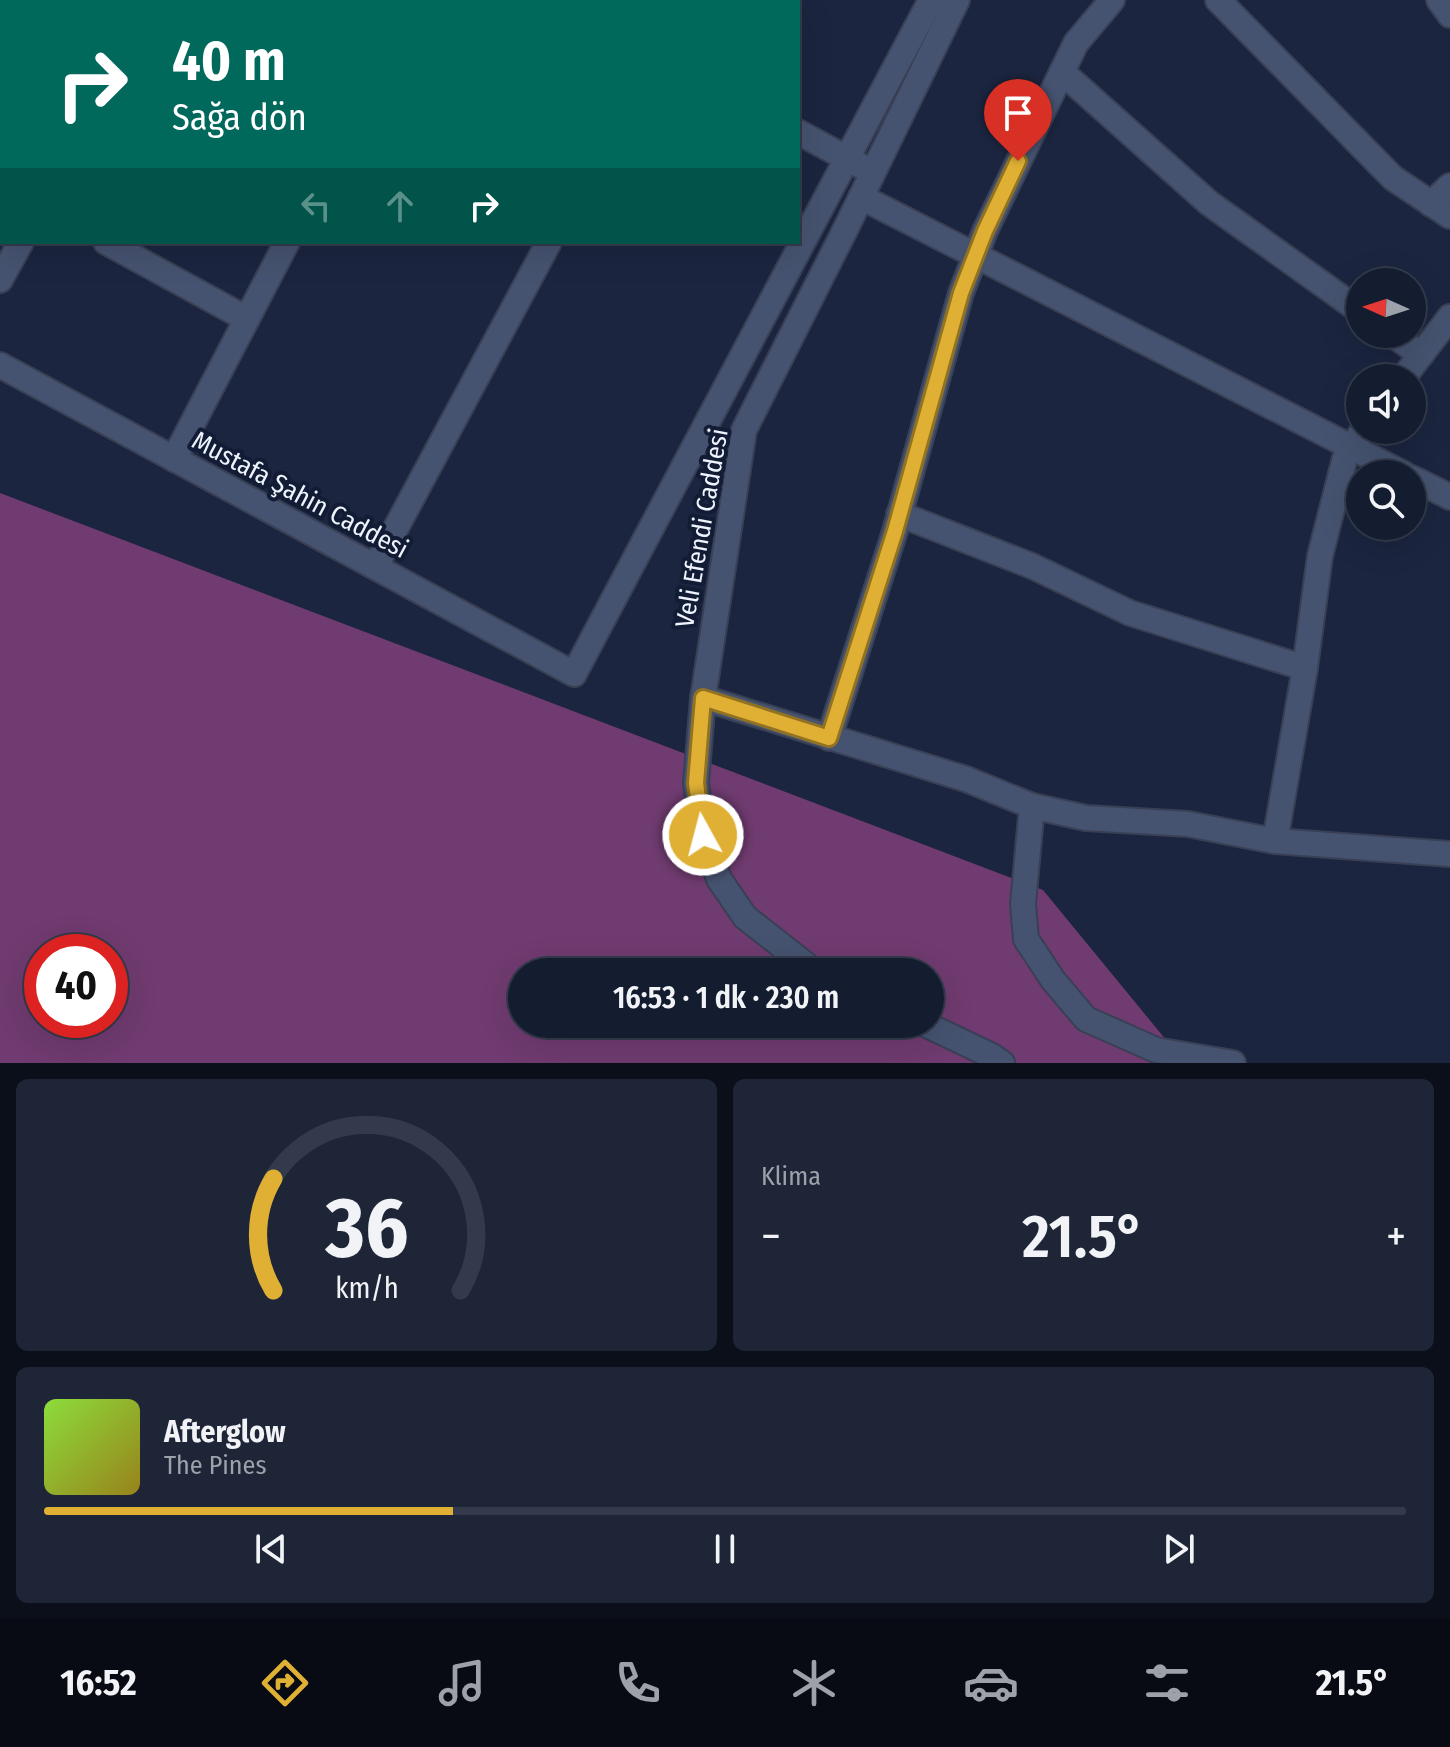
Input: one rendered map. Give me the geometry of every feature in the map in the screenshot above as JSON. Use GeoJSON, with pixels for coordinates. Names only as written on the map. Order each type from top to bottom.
{"type":"FeatureCollection","features":[{"type":"Feature","properties":{"kind":"street"},"geometry":{"type":"LineString","coordinates":[[848,157],[931,0]]}},
{"type":"Feature","properties":{"kind":"street","name":"Veli Efendi Caddesi"},"geometry":{"type":"LineString","coordinates":[[794,958],[745,917],[719,879],[703,835],[696,783],[703,698],[744,430],[957,0]]}},
{"type":"Feature","properties":{"kind":"street"},"geometry":{"type":"LineString","coordinates":[[829,738],[899,514],[961,293],[975,256],[1076,43],[1112,0]]}},
{"type":"Feature","properties":{"kind":"street"},"geometry":{"type":"LineString","coordinates":[[1218,0],[1393,178],[1441,210],[1450,186]]}},
{"type":"Feature","properties":{"kind":"street"},"geometry":{"type":"LineString","coordinates":[[1439,0],[1450,15]]}},
{"type":"Feature","properties":{"kind":"street"},"geometry":{"type":"LineString","coordinates":[[1062,72],[1209,203],[1346,301]]}},
{"type":"Feature","properties":{"kind":"street"},"geometry":{"type":"LineString","coordinates":[[800,133],[848,157],[873,174]]}},
{"type":"Feature","properties":{"kind":"street","name":"Mustafa Şahin Caddesi"},"geometry":{"type":"LineString","coordinates":[[0,365],[574,674],[848,157]]}},
{"type":"Feature","properties":{"kind":"street"},"geometry":{"type":"LineString","coordinates":[[861,197],[975,256],[1346,433]]}},
{"type":"Feature","properties":{"kind":"street"},"geometry":{"type":"LineString","coordinates":[[0,280],[20,244]]}},
{"type":"Feature","properties":{"kind":"street"},"geometry":{"type":"LineString","coordinates":[[110,244],[247,319]]}},
{"type":"Feature","properties":{"kind":"street"},"geometry":{"type":"LineString","coordinates":[[174,459],[286,244]]}},
{"type":"Feature","properties":{"kind":"street"},"geometry":{"type":"LineString","coordinates":[[375,567],[548,244]]}},
{"type":"Feature","properties":{"kind":"street"},"geometry":{"type":"LineString","coordinates":[[1414,364],[1450,317]]}},
{"type":"Feature","properties":{"kind":"street"},"geometry":{"type":"LineString","coordinates":[[1411,348],[1421,355]]}},
{"type":"Feature","properties":{"kind":"street"},"geometry":{"type":"LineString","coordinates":[[1275,841],[1305,668],[1320,556],[1345,458],[1353,444]]}},
{"type":"Feature","properties":{"kind":"street"},"geometry":{"type":"LineString","coordinates":[[1365,444],[1386,460]]}},
{"type":"Feature","properties":{"kind":"street"},"geometry":{"type":"LineString","coordinates":[[1426,485],[1450,497]]}},
{"type":"Feature","properties":{"kind":"street"},"geometry":{"type":"LineString","coordinates":[[899,514],[1032,566],[1130,613],[1305,668]]}},
{"type":"Feature","properties":{"kind":"street"},"geometry":{"type":"LineString","coordinates":[[703,698],[966,779],[1032,806],[1086,818],[1188,824],[1275,841],[1450,854]]}},
{"type":"Feature","properties":{"kind":"street"},"geometry":{"type":"LineString","coordinates":[[1032,806],[1023,904],[1026,939],[1053,980],[1086,1019],[1156,1050],[1233,1063]]}},
{"type":"Feature","properties":{"kind":"street"},"geometry":{"type":"LineString","coordinates":[[944,1033],[1002,1063]]}},
{"type":"Feature","properties":{"kind":"shaded area"},"geometry":{"type":"Polygon","coordinates":[[[0,493],[1043,890],[1185,1063],[0,1063],[0,493]]]}},
{"type":"Feature","properties":{"kind":"route"},"geometry":{"type":"LineString","coordinates":[[703,835],[696,783],[703,698],[829,738],[895,531],[961,293],[985,231],[1018,161]]}}]}
